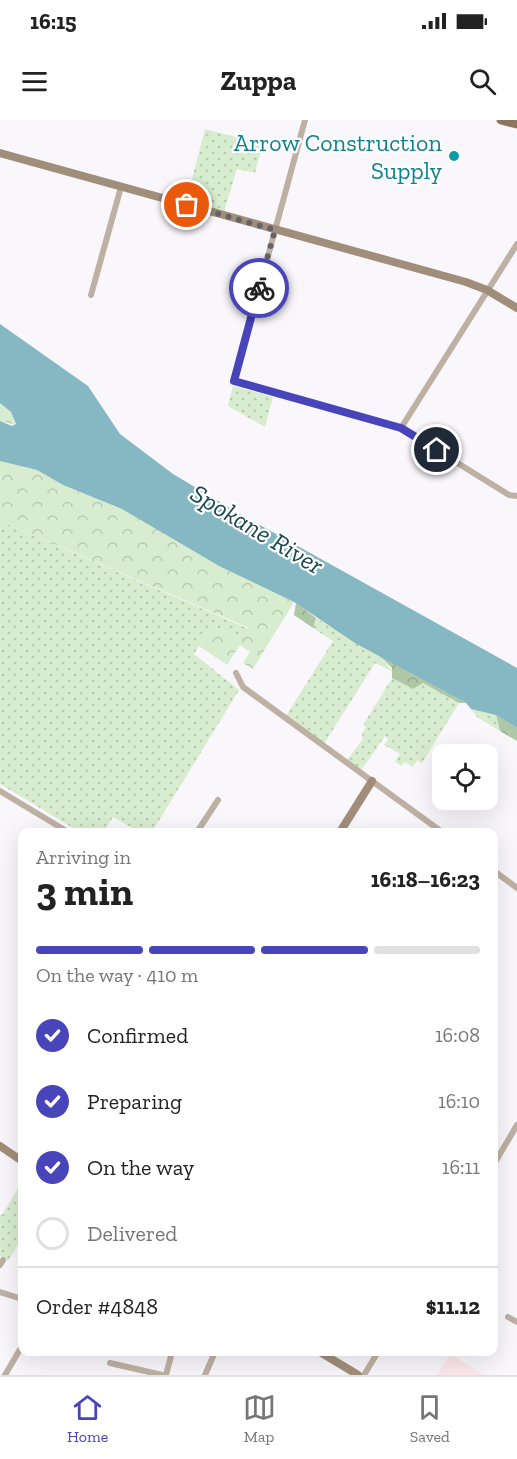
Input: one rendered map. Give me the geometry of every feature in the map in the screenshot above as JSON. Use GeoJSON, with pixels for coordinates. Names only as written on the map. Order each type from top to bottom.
{"type":"FeatureCollection","features":[{"type":"Feature","properties":{"kind":"main road"},"geometry":{"type":"LineString","coordinates":[[501,120],[517,124]]}},
{"type":"Feature","properties":{"kind":"street"},"geometry":{"type":"LineString","coordinates":[[305,120],[234,381],[401,428],[508,495],[516,496]]}},
{"type":"Feature","properties":{"kind":"street"},"geometry":{"type":"LineString","coordinates":[[0,153],[487,290],[517,308]]}},
{"type":"Feature","properties":{"kind":"street"},"geometry":{"type":"LineString","coordinates":[[91,295],[121,187]]}},
{"type":"Feature","properties":{"kind":"street"},"geometry":{"type":"LineString","coordinates":[[401,428],[517,244]]}},
{"type":"Feature","properties":{"kind":"street"},"geometry":{"type":"LineString","coordinates":[[236,673],[243,687],[437,828]]}},
{"type":"Feature","properties":{"kind":"street"},"geometry":{"type":"LineString","coordinates":[[343,828],[372,781]]}},
{"type":"Feature","properties":{"kind":"street"},"geometry":{"type":"LineString","coordinates":[[0,791],[61,828]]}},
{"type":"Feature","properties":{"kind":"street"},"geometry":{"type":"LineString","coordinates":[[200,828],[218,800]]}},
{"type":"Feature","properties":{"kind":"street"},"geometry":{"type":"LineString","coordinates":[[498,875],[517,888]]}},
{"type":"Feature","properties":{"kind":"street"},"geometry":{"type":"LineString","coordinates":[[498,1157],[517,1125]]}},
{"type":"Feature","properties":{"kind":"street"},"geometry":{"type":"LineString","coordinates":[[0,1146],[18,1158]]}},
{"type":"Feature","properties":{"kind":"street"},"geometry":{"type":"LineString","coordinates":[[0,1292],[18,1298]]}},
{"type":"Feature","properties":{"kind":"street"},"geometry":{"type":"LineString","coordinates":[[508,1317],[517,1322]]}},
{"type":"Feature","properties":{"kind":"street"},"geometry":{"type":"LineString","coordinates":[[16,1375],[6,1372],[18,1352]]}},
{"type":"Feature","properties":{"kind":"street"},"geometry":{"type":"LineString","coordinates":[[110,1363],[164,1375],[171,1356]]}},
{"type":"Feature","properties":{"kind":"street"},"geometry":{"type":"LineString","coordinates":[[205,1375],[213,1356]]}},
{"type":"Feature","properties":{"kind":"street"},"geometry":{"type":"LineString","coordinates":[[327,1356],[358,1375]]}},
{"type":"Feature","properties":{"kind":"street"},"geometry":{"type":"LineString","coordinates":[[364,1375],[376,1356]]}},
{"type":"Feature","properties":{"kind":"shaded area"},"geometry":{"type":"Polygon","coordinates":[[[449,1356],[453,1356],[484,1375],[437,1375],[449,1356]]]}},
{"type":"Feature","properties":{"kind":"green space"},"geometry":{"type":"Polygon","coordinates":[[[205,129],[263,144],[255,173],[237,169],[224,212],[186,202],[205,129]]]}},
{"type":"Feature","properties":{"kind":"green space"},"geometry":{"type":"Polygon","coordinates":[[[233,386],[273,397],[265,427],[228,406],[233,386]]]}},
{"type":"Feature","properties":{"kind":"green space"},"geometry":{"type":"Polygon","coordinates":[[[0,403],[11,412],[16,425],[0,421],[0,403]]]}},
{"type":"Feature","properties":{"kind":"green space"},"geometry":{"type":"Polygon","coordinates":[[[0,461],[37,470],[63,485],[122,509],[219,566],[294,602],[253,669],[243,663],[250,652],[240,645],[227,665],[199,646],[212,626],[243,639],[249,628],[0,521],[0,461]]]}},
{"type":"Feature","properties":{"kind":"green space"},"geometry":{"type":"Polygon","coordinates":[[[0,521],[249,629],[243,639],[212,626],[194,654],[239,690],[154,828],[132,828],[113,817],[106,828],[73,828],[0,784],[0,521]]]}},
{"type":"Feature","properties":{"kind":"green space"},"geometry":{"type":"Polygon","coordinates":[[[296,603],[316,618],[313,628],[294,615],[296,603]]]}},
{"type":"Feature","properties":{"kind":"green space"},"geometry":{"type":"Polygon","coordinates":[[[316,618],[380,656],[393,672],[375,663],[324,744],[286,716],[333,641],[313,628],[316,618]]]}},
{"type":"Feature","properties":{"kind":"green space"},"geometry":{"type":"Polygon","coordinates":[[[380,656],[466,703],[459,703],[423,683],[413,689],[392,678],[392,668],[380,656]]]}},
{"type":"Feature","properties":{"kind":"green space"},"geometry":{"type":"Polygon","coordinates":[[[392,678],[413,689],[423,683],[459,703],[422,763],[417,760],[413,767],[404,762],[402,766],[395,762],[400,754],[384,745],[388,739],[385,736],[361,771],[347,760],[363,739],[362,733],[366,727],[363,725],[392,678]]]}},
{"type":"Feature","properties":{"kind":"green space"},"geometry":{"type":"Polygon","coordinates":[[[471,709],[496,715],[500,731],[477,717],[471,709]]]}},
{"type":"Feature","properties":{"kind":"green space"},"geometry":{"type":"Polygon","coordinates":[[[496,715],[517,728],[517,741],[500,731],[496,715]]]}},
{"type":"Feature","properties":{"kind":"green space"},"geometry":{"type":"Polygon","coordinates":[[[18,1189],[18,1245],[8,1261],[0,1256],[0,1214],[2,1215],[18,1189]]]}},
{"type":"Feature","properties":{"kind":"water","name":"Spokane River"},"geometry":{"type":"Polygon","coordinates":[[[0,324],[88,386],[120,434],[173,474],[240,514],[517,668],[517,728],[496,715],[471,709],[466,703],[355,643],[294,602],[219,566],[122,509],[63,485],[37,470],[0,461],[0,421],[12,426],[16,424],[11,412],[0,403],[0,324]]]}},
{"type":"Feature","properties":{"kind":"way so far"},"geometry":{"type":"LineString","coordinates":[[187,205],[275,230],[259,288]]}},
{"type":"Feature","properties":{"kind":"place","name":"Arrow Construction Supply"},"geometry":{"type":"Point","coordinates":[454,156]}},
{"type":"Feature","properties":{"kind":"route"},"geometry":{"type":"LineString","coordinates":[[259,288],[234,381],[401,428],[437,450]]}}]}
